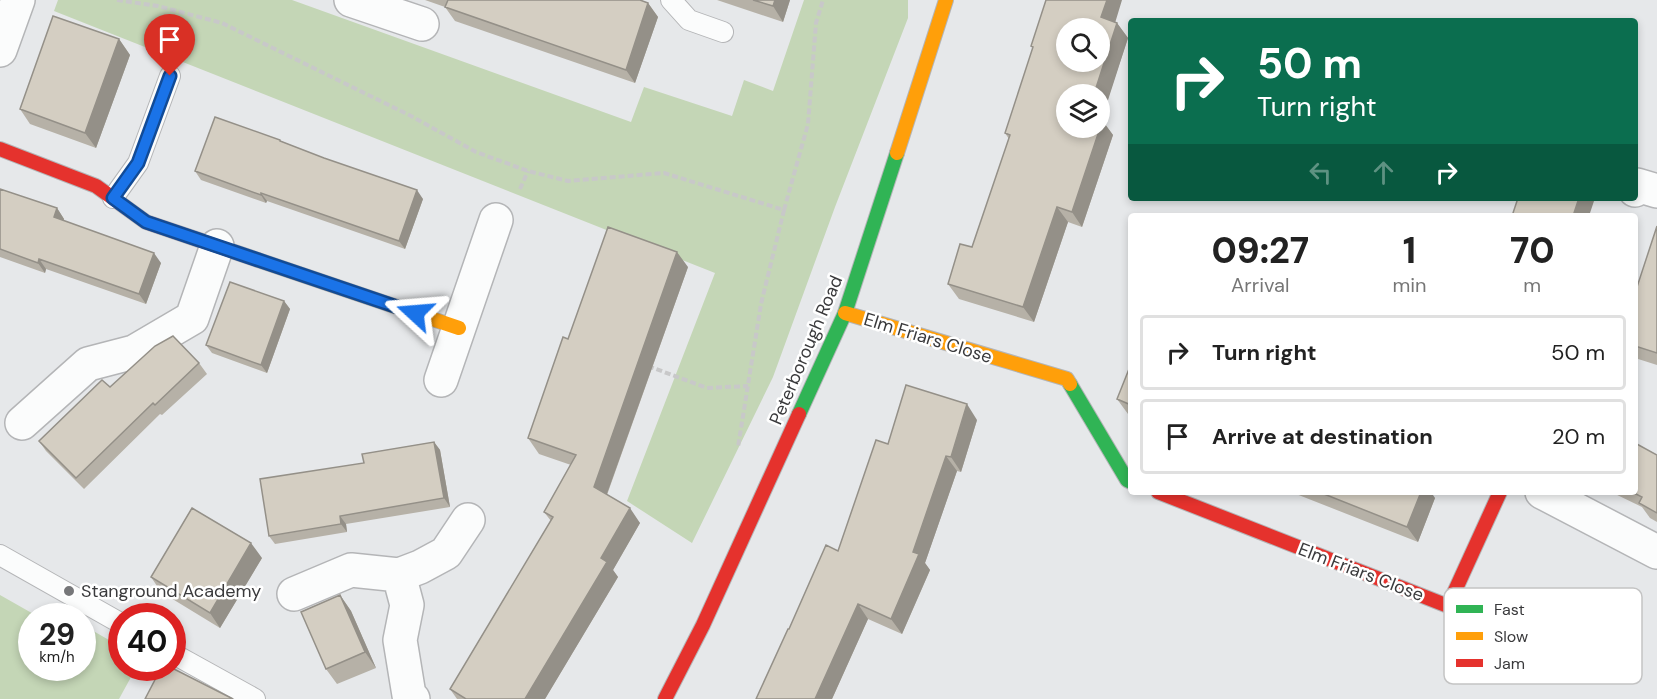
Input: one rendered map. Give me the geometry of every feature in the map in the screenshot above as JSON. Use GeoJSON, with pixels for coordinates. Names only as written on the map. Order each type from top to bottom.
{"type":"FeatureCollection","features":[{"type":"Feature","properties":{"kind":"street"},"geometry":{"type":"LineString","coordinates":[[0,50],[18,0]]}},
{"type":"Feature","properties":{"kind":"street"},"geometry":{"type":"LineString","coordinates":[[351,0],[422,24]]}},
{"type":"Feature","properties":{"kind":"street","name":"Peterborough Road"},"geometry":{"type":"LineString","coordinates":[[664,699],[703,625],[845,313],[946,0]]}},
{"type":"Feature","properties":{"kind":"street"},"geometry":{"type":"LineString","coordinates":[[0,149],[96,186],[146,222],[459,328]]}},
{"type":"Feature","properties":{"kind":"street"},"geometry":{"type":"LineString","coordinates":[[1638,186],[1657,191]]}},
{"type":"Feature","properties":{"kind":"street"},"geometry":{"type":"LineString","coordinates":[[441,380],[496,220]]}},
{"type":"Feature","properties":{"kind":"street"},"geometry":{"type":"LineString","coordinates":[[22,423],[88,364],[134,351],[192,318],[217,246]]}},
{"type":"Feature","properties":{"kind":"street","name":"Elm Friars Close"},"geometry":{"type":"LineString","coordinates":[[845,313],[1067,379],[1128,480]]}},
{"type":"Feature","properties":{"kind":"street","name":"Elm Friars Close"},"geometry":{"type":"LineString","coordinates":[[1166,495],[1444,604]]}},
{"type":"Feature","properties":{"kind":"street","name":"Elm Friars Close"},"geometry":{"type":"LineString","coordinates":[[1456,588],[1499,495]]}},
{"type":"Feature","properties":{"kind":"street"},"geometry":{"type":"LineString","coordinates":[[1548,495],[1657,552]]}},
{"type":"Feature","properties":{"kind":"street"},"geometry":{"type":"LineString","coordinates":[[294,594],[351,570],[399,575],[420,567],[446,552],[468,520]]}},
{"type":"Feature","properties":{"kind":"street"},"geometry":{"type":"LineString","coordinates":[[399,575],[407,605],[400,640],[409,695],[413,699]]}},
{"type":"Feature","properties":{"kind":"lane"},"geometry":{"type":"LineString","coordinates":[[671,0],[689,20],[723,32]]}},
{"type":"Feature","properties":{"kind":"lane"},"geometry":{"type":"LineString","coordinates":[[113,198],[138,163],[170,76]]}},
{"type":"Feature","properties":{"kind":"lane"},"geometry":{"type":"LineString","coordinates":[[0,555],[108,616]]}},
{"type":"Feature","properties":{"kind":"lane"},"geometry":{"type":"LineString","coordinates":[[186,661],[255,699]]}},
{"type":"Feature","properties":{"kind":"path"},"geometry":{"type":"LineString","coordinates":[[117,0],[158,6],[222,23],[411,116],[476,152],[528,171],[568,181],[664,173],[784,210]]}},
{"type":"Feature","properties":{"kind":"path"},"geometry":{"type":"LineString","coordinates":[[736,457],[761,304],[808,124],[816,23],[823,0]]}},
{"type":"Feature","properties":{"kind":"path"},"geometry":{"type":"LineString","coordinates":[[643,364],[708,388],[748,386]]}},
{"type":"Feature","properties":{"kind":"green space"},"geometry":{"type":"Polygon","coordinates":[[[58,0],[292,0],[631,122],[644,87],[732,116],[744,80],[773,91],[804,0],[908,0],[908,18],[835,207],[773,377],[692,543],[627,501],[715,273],[54,11],[58,0]]]}},
{"type":"Feature","properties":{"kind":"green space"},"geometry":{"type":"Polygon","coordinates":[[[0,595],[18,605],[18,681],[96,681],[96,633],[108,639],[108,681],[129,681],[119,699],[0,699],[0,595]]]}},
{"type":"Feature","properties":{"kind":"building"},"geometry":{"type":"Polygon","coordinates":[[[448,0],[640,0],[648,3],[626,70],[445,7],[448,0]]]}},
{"type":"Feature","properties":{"kind":"building"},"geometry":{"type":"Polygon","coordinates":[[[753,0],[775,0],[773,6],[753,0]]]}},
{"type":"Feature","properties":{"kind":"building"},"geometry":{"type":"Polygon","coordinates":[[[1046,0],[1107,0],[1101,17],[1104,18],[1056,18],[1056,72],[1101,72],[1097,84],[1056,84],[1056,138],[1097,138],[1072,212],[1057,207],[1023,307],[948,284],[960,244],[972,247],[1010,135],[1005,133],[1033,47],[1031,46],[1046,0]]]}},
{"type":"Feature","properties":{"kind":"building"},"geometry":{"type":"Polygon","coordinates":[[[53,16],[119,39],[85,133],[20,109],[53,16]]]}},
{"type":"Feature","properties":{"kind":"building"},"geometry":{"type":"Polygon","coordinates":[[[1110,20],[1117,23],[1110,45],[1110,20]]]}},
{"type":"Feature","properties":{"kind":"building"},"geometry":{"type":"Polygon","coordinates":[[[215,117],[417,190],[399,241],[195,171],[215,117]]]}},
{"type":"Feature","properties":{"kind":"building"},"geometry":{"type":"Polygon","coordinates":[[[0,189],[57,208],[54,217],[154,253],[139,294],[39,259],[38,263],[0,249],[0,189]]]}},
{"type":"Feature","properties":{"kind":"building"},"geometry":{"type":"Polygon","coordinates":[[[1517,201],[1578,201],[1574,213],[1513,213],[1517,201]]]}},
{"type":"Feature","properties":{"kind":"building"},"geometry":{"type":"Polygon","coordinates":[[[1657,226],[1657,353],[1638,347],[1638,284],[1657,226]]]}},
{"type":"Feature","properties":{"kind":"building"},"geometry":{"type":"Polygon","coordinates":[[[608,227],[677,252],[594,487],[630,508],[601,558],[607,562],[525,699],[466,699],[450,689],[553,517],[544,512],[576,455],[528,438],[563,337],[568,339],[608,227]]]}},
{"type":"Feature","properties":{"kind":"building"},"geometry":{"type":"Polygon","coordinates":[[[230,282],[284,301],[261,365],[206,345],[230,282]]]}},
{"type":"Feature","properties":{"kind":"building"},"geometry":{"type":"Polygon","coordinates":[[[173,336],[199,363],[155,405],[153,403],[76,478],[39,441],[102,380],[110,387],[155,346],[173,336]]]}},
{"type":"Feature","properties":{"kind":"building"},"geometry":{"type":"Polygon","coordinates":[[[1128,372],[1128,404],[1117,399],[1128,372]]]}},
{"type":"Feature","properties":{"kind":"building"},"geometry":{"type":"Polygon","coordinates":[[[906,385],[967,404],[951,457],[946,456],[913,552],[919,554],[891,619],[858,604],[815,699],[756,699],[826,545],[838,551],[876,440],[888,444],[906,385]]]}},
{"type":"Feature","properties":{"kind":"building"},"geometry":{"type":"Polygon","coordinates":[[[434,442],[444,498],[340,516],[341,524],[269,536],[260,479],[364,463],[362,454],[434,442]]]}},
{"type":"Feature","properties":{"kind":"building"},"geometry":{"type":"Polygon","coordinates":[[[1638,445],[1657,455],[1657,513],[1639,503],[1642,497],[1638,495],[1638,445]]]}},
{"type":"Feature","properties":{"kind":"building"},"geometry":{"type":"Polygon","coordinates":[[[1327,495],[1420,495],[1407,527],[1327,495]]]}},
{"type":"Feature","properties":{"kind":"building"},"geometry":{"type":"Polygon","coordinates":[[[192,508],[251,543],[210,613],[151,577],[192,508]]]}},
{"type":"Feature","properties":{"kind":"building"},"geometry":{"type":"Polygon","coordinates":[[[340,595],[365,652],[326,669],[301,612],[340,595]]]}},
{"type":"Feature","properties":{"kind":"building"},"geometry":{"type":"Polygon","coordinates":[[[186,675],[233,699],[145,699],[154,681],[186,681],[186,675]]]}},
{"type":"Feature","properties":{"kind":"traffic: fast"},"geometry":{"type":"LineString","coordinates":[[799,414],[845,313],[897,153]]}},
{"type":"Feature","properties":{"kind":"traffic: fast"},"geometry":{"type":"LineString","coordinates":[[1070,384],[1128,480]]}},
{"type":"Feature","properties":{"kind":"traffic: slow"},"geometry":{"type":"LineString","coordinates":[[897,153],[946,0]]}},
{"type":"Feature","properties":{"kind":"traffic: slow"},"geometry":{"type":"LineString","coordinates":[[258,260],[459,328]]}},
{"type":"Feature","properties":{"kind":"traffic: slow"},"geometry":{"type":"LineString","coordinates":[[845,313],[1067,379],[1070,384]]}},
{"type":"Feature","properties":{"kind":"traffic: jam"},"geometry":{"type":"LineString","coordinates":[[0,149],[96,186],[146,222],[258,260]]}},
{"type":"Feature","properties":{"kind":"traffic: jam"},"geometry":{"type":"LineString","coordinates":[[665,699],[703,625],[799,414]]}},
{"type":"Feature","properties":{"kind":"traffic: jam"},"geometry":{"type":"LineString","coordinates":[[1166,495],[1444,604]]}},
{"type":"Feature","properties":{"kind":"traffic: jam"},"geometry":{"type":"LineString","coordinates":[[1456,588],[1499,495]]}},
{"type":"Feature","properties":{"kind":"place","name":"Stanground Academy"},"geometry":{"type":"Point","coordinates":[69,591]}},
{"type":"Feature","properties":{"kind":"route"},"geometry":{"type":"LineString","coordinates":[[170,76],[138,163],[113,198],[146,222],[415,313]]}}]}
